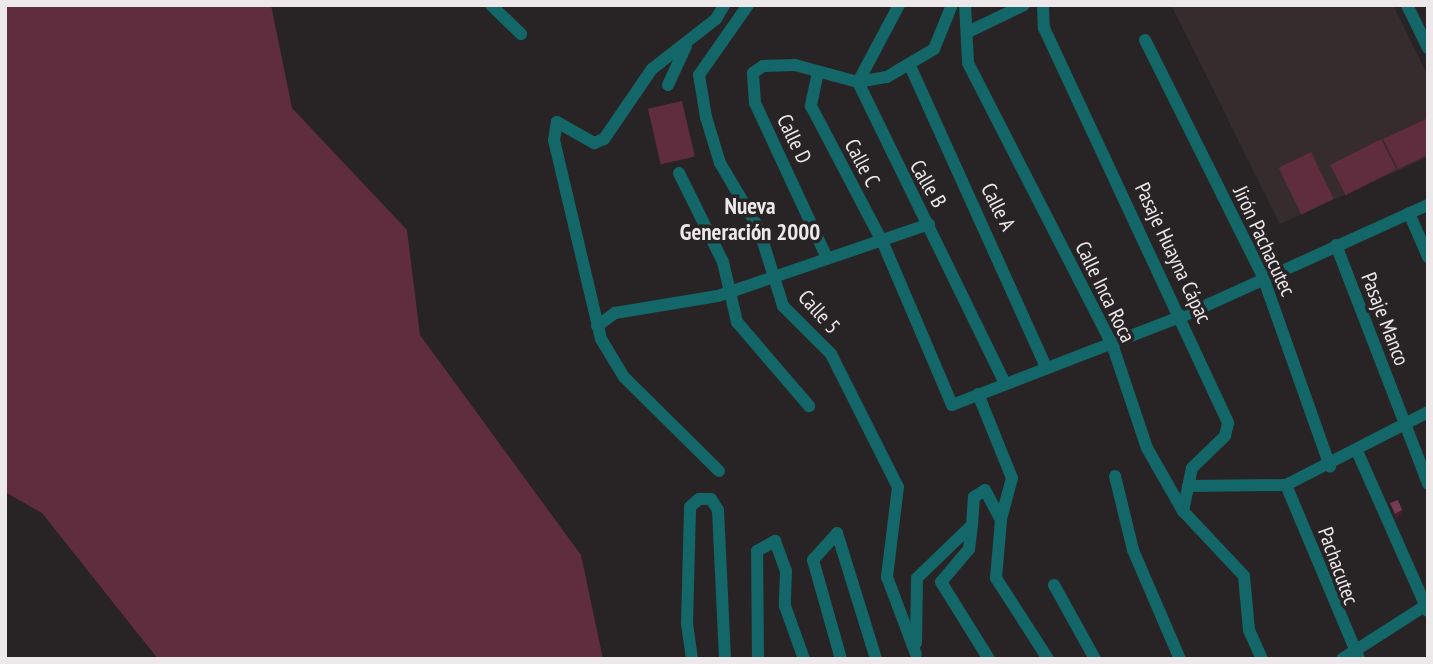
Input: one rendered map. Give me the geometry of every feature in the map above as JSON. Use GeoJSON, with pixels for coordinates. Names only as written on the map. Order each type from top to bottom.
{"type":"FeatureCollection","features":[{"type":"Feature","properties":{"kind":"street"},"geometry":{"type":"LineString","coordinates":[[491,5],[521,34]]}},
{"type":"Feature","properties":{"kind":"street"},"geometry":{"type":"LineString","coordinates":[[719,471],[624,377],[597,326],[583,254],[558,176],[557,122],[594,143],[604,139],[652,69],[688,42],[724,5]]}},
{"type":"Feature","properties":{"kind":"street","name":"Calle 5"},"geometry":{"type":"LineString","coordinates":[[748,5],[699,75],[720,163],[759,229],[783,306],[843,375],[898,487],[887,578],[917,657]]}},
{"type":"Feature","properties":{"kind":"street"},"geometry":{"type":"LineString","coordinates":[[858,82],[899,5]]}},
{"type":"Feature","properties":{"kind":"street"},"geometry":{"type":"LineString","coordinates":[[818,72],[858,82],[911,68],[934,49],[952,5]]}},
{"type":"Feature","properties":{"kind":"street","name":"Calle Inca Roca"},"geometry":{"type":"LineString","coordinates":[[965,5],[968,63],[1112,344],[1147,448],[1183,511],[1244,576],[1249,630],[1262,659]]}},
{"type":"Feature","properties":{"kind":"street"},"geometry":{"type":"LineString","coordinates":[[968,32],[1024,5]]}},
{"type":"Feature","properties":{"kind":"street","name":"Pasaje Huayna Cápac"},"geometry":{"type":"LineString","coordinates":[[1043,5],[1044,28],[1183,316],[1228,427],[1192,468],[1183,511]]}},
{"type":"Feature","properties":{"kind":"street"},"geometry":{"type":"LineString","coordinates":[[1407,5],[1428,48]]}},
{"type":"Feature","properties":{"kind":"street","name":"Jirón Pachacutec"},"geometry":{"type":"LineString","coordinates":[[1144,40],[1263,277],[1329,466]]}},
{"type":"Feature","properties":{"kind":"street"},"geometry":{"type":"LineString","coordinates":[[668,85],[688,42]]}},
{"type":"Feature","properties":{"kind":"street","name":"Calle D"},"geometry":{"type":"LineString","coordinates":[[818,72],[795,65],[763,66],[753,73],[755,103],[827,258]]}},
{"type":"Feature","properties":{"kind":"street","name":"Calle A"},"geometry":{"type":"LineString","coordinates":[[911,68],[937,134],[1015,286],[1046,367]]}},
{"type":"Feature","properties":{"kind":"street","name":"Calle C"},"geometry":{"type":"LineString","coordinates":[[818,72],[811,106],[883,243],[952,405],[978,394]]}},
{"type":"Feature","properties":{"kind":"street","name":"Calle B"},"geometry":{"type":"LineString","coordinates":[[858,82],[1005,383]]}},
{"type":"Feature","properties":{"kind":"street"},"geometry":{"type":"LineString","coordinates":[[679,173],[723,262],[737,322],[809,406]]}},
{"type":"Feature","properties":{"kind":"street"},"geometry":{"type":"LineString","coordinates":[[1048,659],[996,578],[1001,520],[1012,478],[978,394],[1183,316],[1263,277],[1428,205]]}},
{"type":"Feature","properties":{"kind":"street"},"geometry":{"type":"LineString","coordinates":[[1409,213],[1428,257]]}},
{"type":"Feature","properties":{"kind":"street"},"geometry":{"type":"LineString","coordinates":[[597,326],[615,313],[775,279],[856,245],[883,243],[929,224]]}},
{"type":"Feature","properties":{"kind":"street","name":"Pasaje Manco"},"geometry":{"type":"LineString","coordinates":[[1336,245],[1428,484]]}},
{"type":"Feature","properties":{"kind":"street"},"geometry":{"type":"LineString","coordinates":[[1188,486],[1286,485],[1329,466],[1428,412]]}},
{"type":"Feature","properties":{"kind":"street"},"geometry":{"type":"LineString","coordinates":[[1342,659],[1356,655],[1427,607],[1357,451]]}},
{"type":"Feature","properties":{"kind":"street"},"geometry":{"type":"LineString","coordinates":[[1115,475],[1133,550],[1180,659]]}},
{"type":"Feature","properties":{"kind":"street","name":"Pachacutec"},"geometry":{"type":"LineString","coordinates":[[1286,485],[1356,655]]}},
{"type":"Feature","properties":{"kind":"street"},"geometry":{"type":"LineString","coordinates":[[989,659],[941,582],[969,549],[981,491],[992,495],[1001,520]]}},
{"type":"Feature","properties":{"kind":"street"},"geometry":{"type":"LineString","coordinates":[[692,659],[687,624],[690,507],[699,499],[711,499],[718,510],[725,659]]}},
{"type":"Feature","properties":{"kind":"street"},"geometry":{"type":"LineString","coordinates":[[917,657],[916,578],[972,525]]}},
{"type":"Feature","properties":{"kind":"street"},"geometry":{"type":"LineString","coordinates":[[841,659],[813,561],[837,533],[876,659]]}},
{"type":"Feature","properties":{"kind":"street"},"geometry":{"type":"LineString","coordinates":[[758,659],[757,551],[775,541],[786,571],[785,606],[804,659]]}},
{"type":"Feature","properties":{"kind":"street"},"geometry":{"type":"LineString","coordinates":[[1054,585],[1095,659]]}},
{"type":"Feature","properties":{"kind":"shaded area"},"geometry":{"type":"Polygon","coordinates":[[[5,5],[271,5],[292,108],[407,230],[420,335],[581,555],[603,659],[158,659],[42,513],[5,492],[5,5]]]}},
{"type":"Feature","properties":{"kind":"shaded area"},"geometry":{"type":"Polygon","coordinates":[[[1171,5],[1393,5],[1428,76],[1428,157],[1280,224],[1171,5]]]}},
{"type":"Feature","properties":{"kind":"shaded area"},"geometry":{"type":"Polygon","coordinates":[[[682,101],[695,157],[661,164],[648,109],[682,101]]]}},
{"type":"Feature","properties":{"kind":"shaded area"},"geometry":{"type":"Polygon","coordinates":[[[1428,118],[1428,155],[1398,169],[1383,139],[1428,118]]]}},
{"type":"Feature","properties":{"kind":"shaded area"},"geometry":{"type":"Polygon","coordinates":[[[1381,139],[1396,169],[1346,195],[1330,165],[1381,139]]]}},
{"type":"Feature","properties":{"kind":"shaded area"},"geometry":{"type":"Polygon","coordinates":[[[1311,152],[1334,199],[1301,215],[1279,168],[1311,152]]]}},
{"type":"Feature","properties":{"kind":"building"},"geometry":{"type":"Polygon","coordinates":[[[1398,500],[1402,510],[1395,514],[1390,503],[1398,500]]]}},
{"type":"Feature","properties":{"kind":"district","name":"Nueva Generación 2000"},"geometry":{"type":"Point","coordinates":[750,219]}}]}
